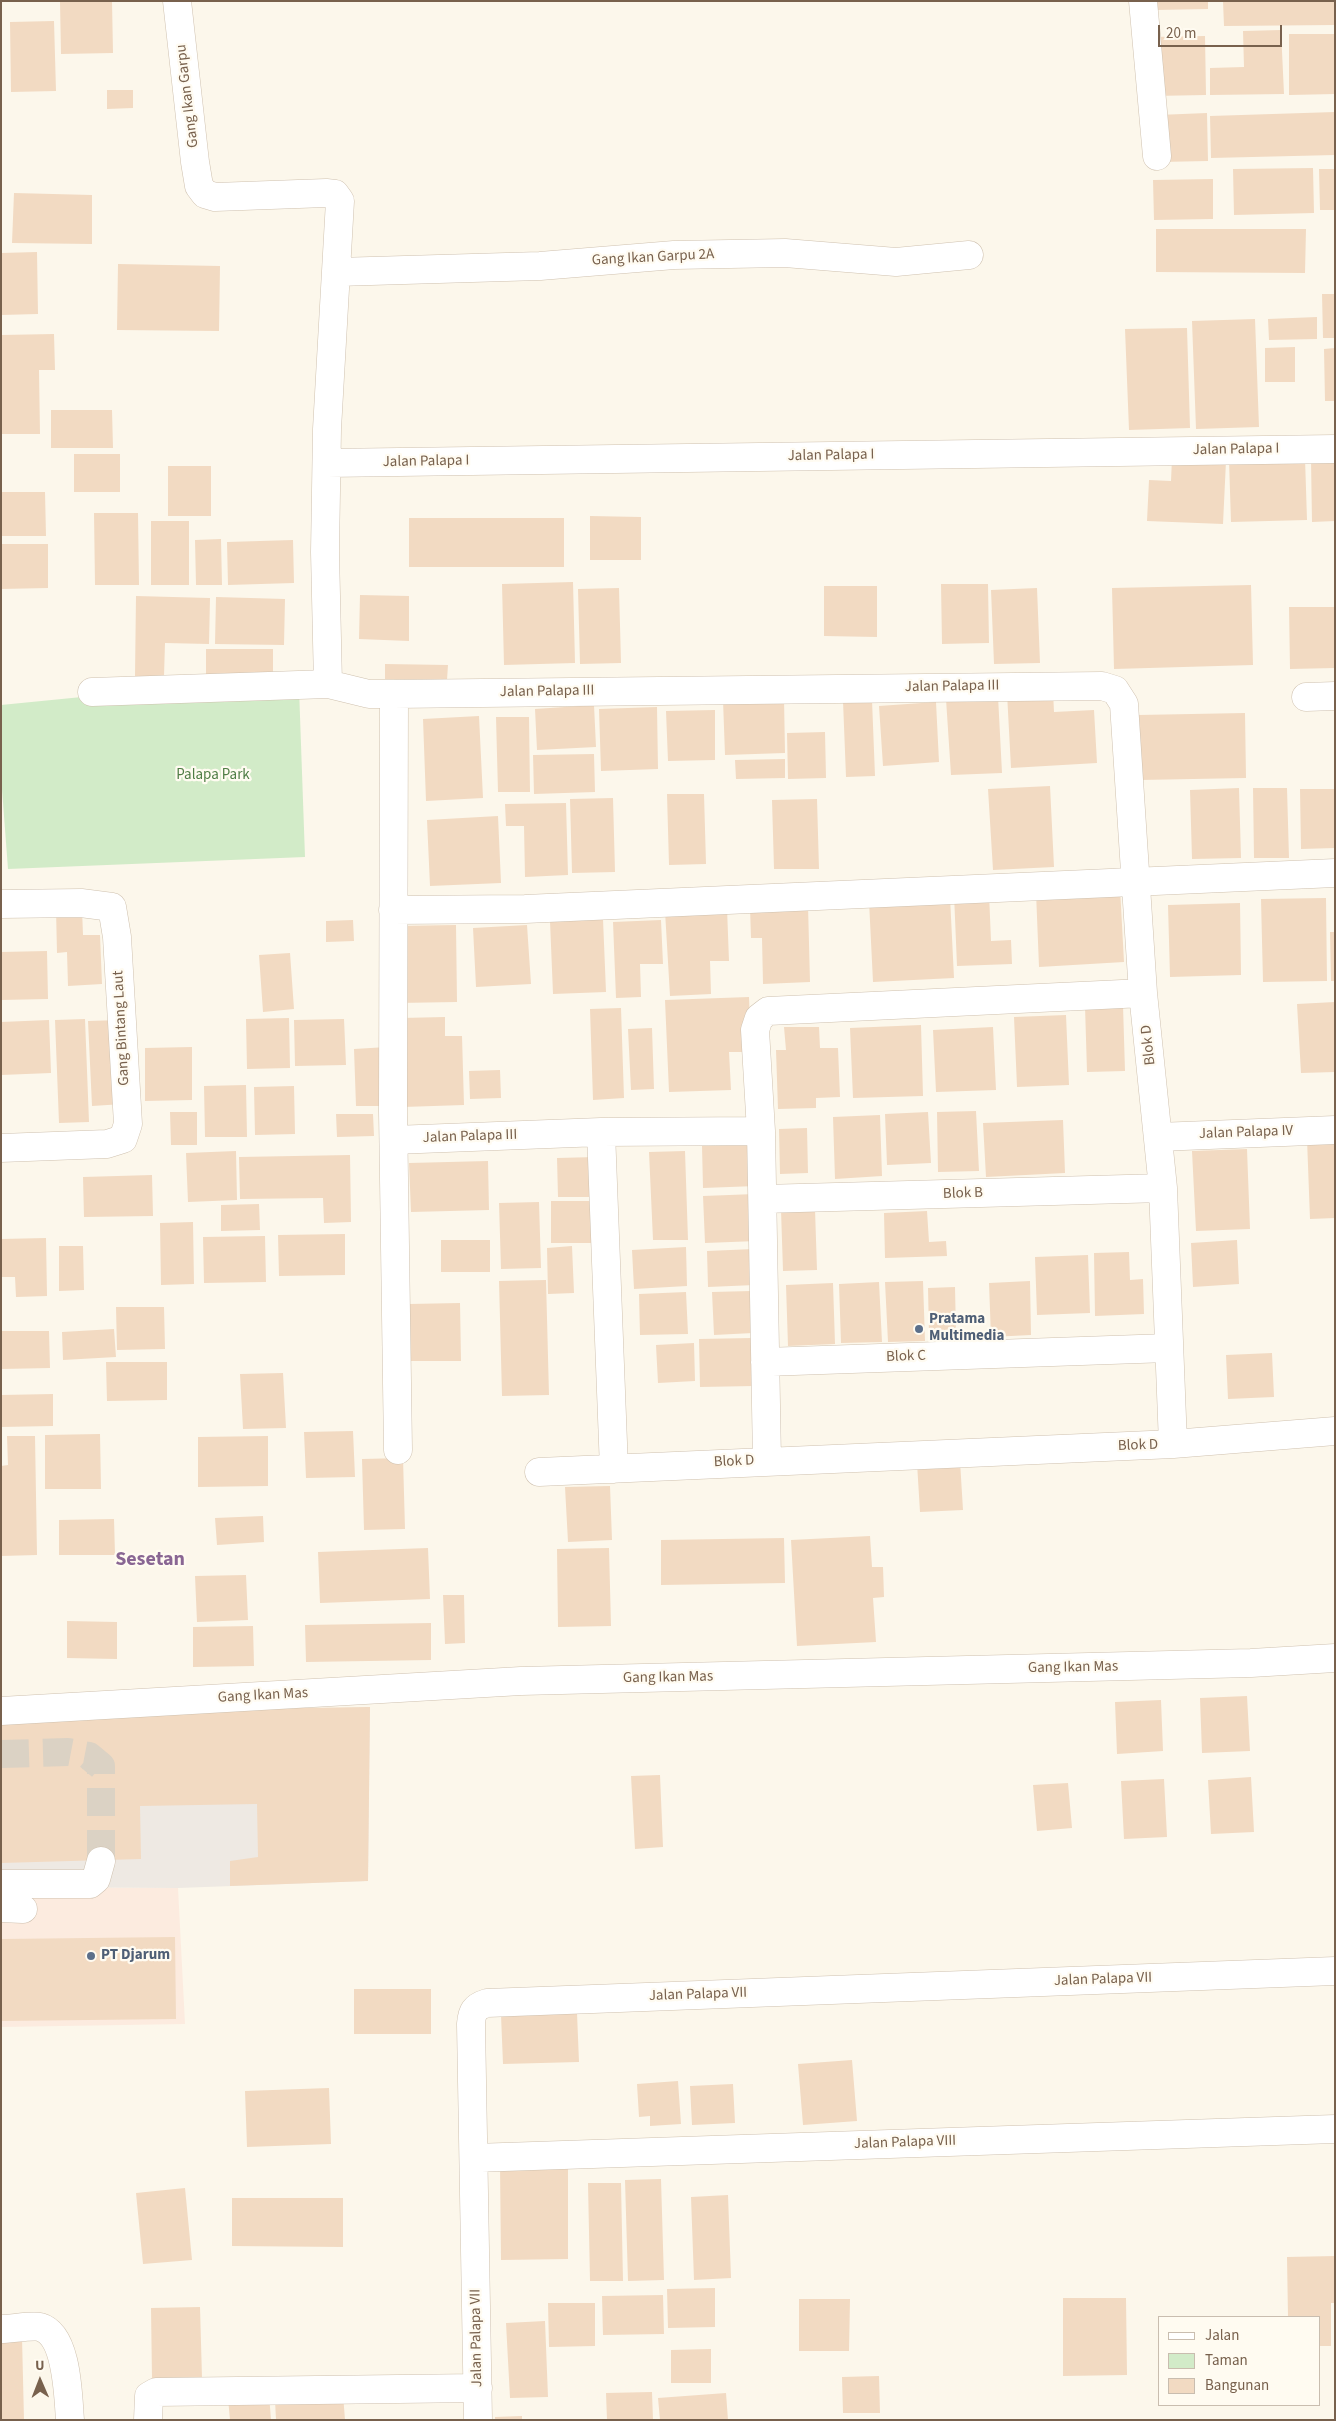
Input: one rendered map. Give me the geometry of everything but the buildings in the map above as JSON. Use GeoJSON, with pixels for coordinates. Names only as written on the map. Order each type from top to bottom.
{"type":"FeatureCollection","features":[{"type":"Feature","properties":{"kind":"street","name":"Gang Ikan Garpu"},"geometry":{"type":"LineString","coordinates":[[177,1],[195,162],[201,190],[205,194],[215,197],[335,194],[338,197],[340,206],[337,272]]}},
{"type":"Feature","properties":{"kind":"street"},"geometry":{"type":"LineString","coordinates":[[1143,1],[1157,156]]}},
{"type":"Feature","properties":{"kind":"street","name":"Gang Ikan Garpu 2A"},"geometry":{"type":"LineString","coordinates":[[337,272],[540,266],[674,255],[785,253],[896,262],[969,255]]}},
{"type":"Feature","properties":{"kind":"street"},"geometry":{"type":"LineString","coordinates":[[328,684],[325,552],[327,463],[337,272]]}},
{"type":"Feature","properties":{"kind":"street","name":"Jalan Palapa I"},"geometry":{"type":"LineString","coordinates":[[327,463],[1335,449]]}},
{"type":"Feature","properties":{"kind":"street","name":"Jalan Palapa III"},"geometry":{"type":"LineString","coordinates":[[92,692],[328,684],[369,694],[1102,686],[1115,690],[1124,704],[1135,881]]}},
{"type":"Feature","properties":{"kind":"street"},"geometry":{"type":"LineString","coordinates":[[394,694],[394,1140],[398,1450]]}},
{"type":"Feature","properties":{"kind":"street"},"geometry":{"type":"LineString","coordinates":[[1306,697],[1335,696]]}},
{"type":"Feature","properties":{"kind":"street"},"geometry":{"type":"LineString","coordinates":[[393,910],[525,909],[1335,873]]}},
{"type":"Feature","properties":{"kind":"street","name":"Blok D"},"geometry":{"type":"LineString","coordinates":[[539,1472],[767,1460],[1173,1444],[1163,1188],[1143,993],[1135,881]]}},
{"type":"Feature","properties":{"kind":"street","name":"Gang Bintang Laut"},"geometry":{"type":"LineString","coordinates":[[1,904],[82,903],[112,907],[117,937],[128,1124],[122,1139],[107,1144],[1,1148]]}},
{"type":"Feature","properties":{"kind":"street"},"geometry":{"type":"LineString","coordinates":[[767,1460],[763,1199],[755,1030],[759,1018],[768,1011],[1143,993]]}},
{"type":"Feature","properties":{"kind":"street","name":"Jalan Palapa IV"},"geometry":{"type":"LineString","coordinates":[[1158,1137],[1335,1130]]}},
{"type":"Feature","properties":{"kind":"street","name":"Jalan Palapa III"},"geometry":{"type":"LineString","coordinates":[[394,1140],[601,1132],[761,1131]]}},
{"type":"Feature","properties":{"kind":"street"},"geometry":{"type":"LineString","coordinates":[[601,1132],[614,1469]]}},
{"type":"Feature","properties":{"kind":"street","name":"Blok B"},"geometry":{"type":"LineString","coordinates":[[763,1199],[1163,1188]]}},
{"type":"Feature","properties":{"kind":"street","name":"Blok C"},"geometry":{"type":"LineString","coordinates":[[765,1362],[1168,1348]]}},
{"type":"Feature","properties":{"kind":"street"},"geometry":{"type":"LineString","coordinates":[[1173,1444],[1335,1431]]}},
{"type":"Feature","properties":{"kind":"street","name":"Gang Ikan Mas"},"geometry":{"type":"LineString","coordinates":[[1,1711],[521,1681],[1251,1663],[1335,1658]]}},
{"type":"Feature","properties":{"kind":"street"},"geometry":{"type":"LineString","coordinates":[[1,1884],[90,1884],[96,1879],[101,1861]]}},
{"type":"Feature","properties":{"kind":"street","name":"Jalan Palapa VII"},"geometry":{"type":"LineString","coordinates":[[478,2420],[471,2024],[472,2013],[477,2006],[487,2003],[1335,1971]]}},
{"type":"Feature","properties":{"kind":"street","name":"Jalan Palapa VIII"},"geometry":{"type":"LineString","coordinates":[[474,2158],[1335,2129]]}},
{"type":"Feature","properties":{"kind":"street"},"geometry":{"type":"LineString","coordinates":[[1,2329],[41,2328],[55,2338],[65,2367],[70,2420]]}},
{"type":"Feature","properties":{"kind":"street"},"geometry":{"type":"LineString","coordinates":[[148,2420],[149,2396],[156,2392],[478,2388]]}},
{"type":"Feature","properties":{"kind":"shaded area"},"geometry":{"type":"Polygon","coordinates":[[[370,1707],[368,1881],[178,1888],[1,1887],[1,1721],[370,1707]]]}},
{"type":"Feature","properties":{"kind":"shaded area","name":"PT Djarum"},"geometry":{"type":"Polygon","coordinates":[[[1,1887],[178,1888],[185,2024],[1,2027],[1,1887]]]}},
{"type":"Feature","properties":{"kind":"green space","name":"Palapa Park"},"geometry":{"type":"Polygon","coordinates":[[[299,688],[305,857],[8,869],[1,776],[1,705],[92,696],[299,688]]]}},
{"type":"Feature","properties":{"kind":"tunnel"},"geometry":{"type":"LineString","coordinates":[[1,1754],[68,1752],[89,1756],[101,1766],[101,1861]]}},
{"type":"Feature","properties":{"kind":"place","name":"Pratama Multimedia"},"geometry":{"type":"Point","coordinates":[919,1329]}},
{"type":"Feature","properties":{"kind":"place","name":"PT Djarum"},"geometry":{"type":"Point","coordinates":[91,1956]}},
{"type":"Feature","properties":{"kind":"district","name":"Sesetan"},"geometry":{"type":"Point","coordinates":[150,1561]}}]}
